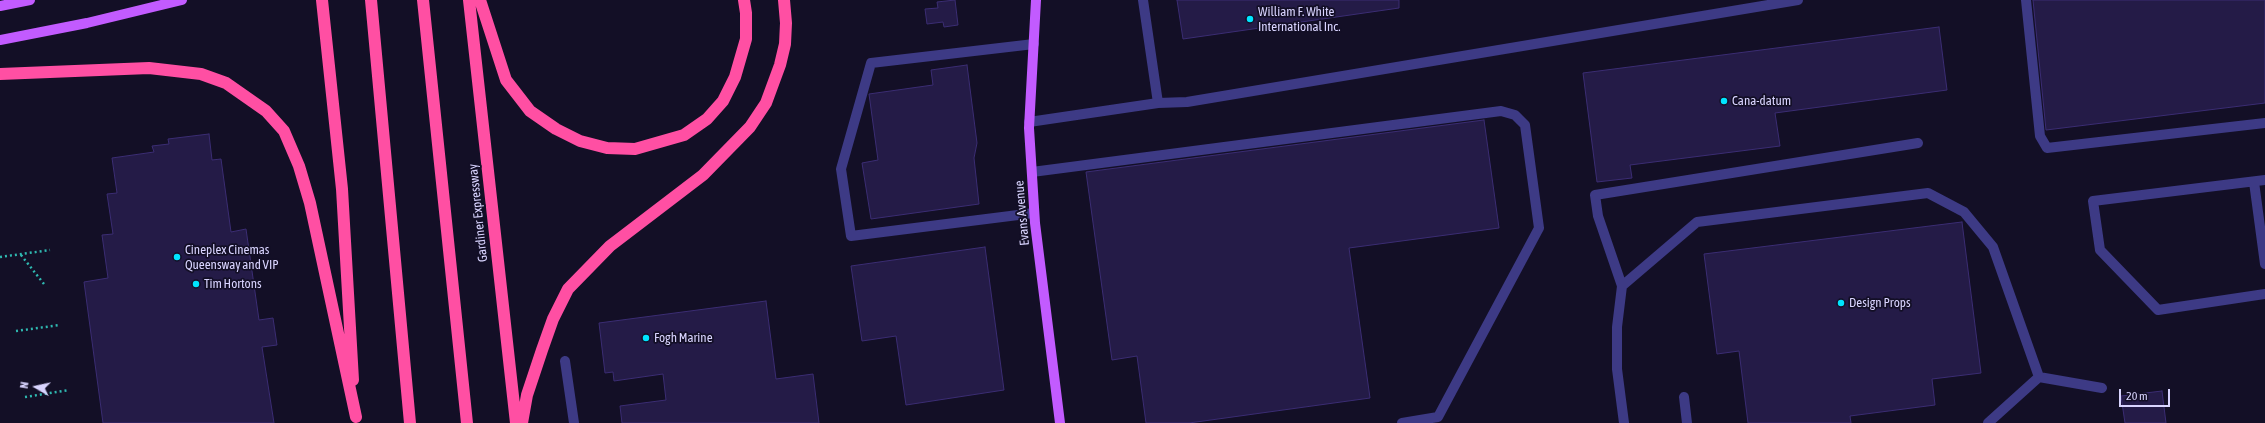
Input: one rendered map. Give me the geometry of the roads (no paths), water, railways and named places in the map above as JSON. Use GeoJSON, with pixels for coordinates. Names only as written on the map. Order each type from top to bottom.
{"type":"FeatureCollection","features":[{"type":"Feature","properties":{"kind":"highway"},"geometry":{"type":"LineString","coordinates":[[322,0],[342,189],[356,420]]}},
{"type":"Feature","properties":{"kind":"highway"},"geometry":{"type":"LineString","coordinates":[[371,0],[410,423]]}},
{"type":"Feature","properties":{"kind":"highway"},"geometry":{"type":"LineString","coordinates":[[423,0],[467,423]]}},
{"type":"Feature","properties":{"kind":"highway","name":"Gardiner Expressway"},"geometry":{"type":"LineString","coordinates":[[469,0],[516,423]]}},
{"type":"Feature","properties":{"kind":"highway"},"geometry":{"type":"LineString","coordinates":[[480,0],[506,80],[530,111],[556,129],[580,141],[606,148],[635,149],[684,134],[707,119],[723,102],[735,77],[746,39],[746,13],[744,0]]}},
{"type":"Feature","properties":{"kind":"highway"},"geometry":{"type":"LineString","coordinates":[[522,423],[527,395],[542,350],[553,318],[568,289],[610,246],[703,175],[750,127],[766,103],[780,65],[785,44],[786,23],[784,0]]}},
{"type":"Feature","properties":{"kind":"highway"},"geometry":{"type":"LineString","coordinates":[[0,74],[149,68],[202,74],[226,82],[266,111],[284,131],[299,166],[310,203],[356,420]]}},
{"type":"Feature","properties":{"kind":"main road"},"geometry":{"type":"LineString","coordinates":[[0,6],[30,0]]}},
{"type":"Feature","properties":{"kind":"main road"},"geometry":{"type":"LineString","coordinates":[[0,40],[88,23],[182,0]]}},
{"type":"Feature","properties":{"kind":"main road","name":"Evans Avenue"},"geometry":{"type":"LineString","coordinates":[[1036,0],[1029,122],[1034,213],[1060,423]]}},
{"type":"Feature","properties":{"kind":"street"},"geometry":{"type":"LineString","coordinates":[[1143,0],[1158,104]]}},
{"type":"Feature","properties":{"kind":"street"},"geometry":{"type":"LineString","coordinates":[[1029,122],[1158,104],[1187,102],[1798,0]]}},
{"type":"Feature","properties":{"kind":"street"},"geometry":{"type":"LineString","coordinates":[[2026,0],[2040,136],[2047,148],[2265,123]]}},
{"type":"Feature","properties":{"kind":"street"},"geometry":{"type":"LineString","coordinates":[[1034,44],[870,63],[841,170],[851,236],[1034,213]]}},
{"type":"Feature","properties":{"kind":"street"},"geometry":{"type":"LineString","coordinates":[[1032,172],[1501,111],[1515,115],[1525,125],[1539,228],[1438,417],[1402,423]]}},
{"type":"Feature","properties":{"kind":"street"},"geometry":{"type":"LineString","coordinates":[[1624,423],[1617,369],[1617,327],[1622,286],[1598,216],[1595,195],[1918,143]]}},
{"type":"Feature","properties":{"kind":"street"},"geometry":{"type":"LineString","coordinates":[[2265,180],[2093,201],[2100,250],[2158,310],[2265,294]]}},
{"type":"Feature","properties":{"kind":"street"},"geometry":{"type":"LineString","coordinates":[[2254,182],[2265,264]]}},
{"type":"Feature","properties":{"kind":"street"},"geometry":{"type":"LineString","coordinates":[[1622,286],[1697,222],[1928,193],[1964,212],[1993,247],[2039,377]]}},
{"type":"Feature","properties":{"kind":"street"},"geometry":{"type":"LineString","coordinates":[[565,361],[574,423]]}},
{"type":"Feature","properties":{"kind":"street"},"geometry":{"type":"LineString","coordinates":[[2039,377],[2102,388]]}},
{"type":"Feature","properties":{"kind":"street"},"geometry":{"type":"LineString","coordinates":[[1988,423],[2039,377]]}},
{"type":"Feature","properties":{"kind":"street"},"geometry":{"type":"LineString","coordinates":[[1684,397],[1687,423]]}},
{"type":"Feature","properties":{"kind":"place","name":"William F. White International Inc."},"geometry":{"type":"Point","coordinates":[1250,19]}},
{"type":"Feature","properties":{"kind":"place","name":"Cana-datum"},"geometry":{"type":"Point","coordinates":[1724,101]}},
{"type":"Feature","properties":{"kind":"place","name":"Cineplex Cinemas Queensway and VIP"},"geometry":{"type":"Point","coordinates":[177,257]}},
{"type":"Feature","properties":{"kind":"place","name":"Tim Hortons"},"geometry":{"type":"Point","coordinates":[196,284]}},
{"type":"Feature","properties":{"kind":"place","name":"Design Props"},"geometry":{"type":"Point","coordinates":[1841,303]}},
{"type":"Feature","properties":{"kind":"place","name":"Fogh Marine"},"geometry":{"type":"Point","coordinates":[646,338]}}]}
